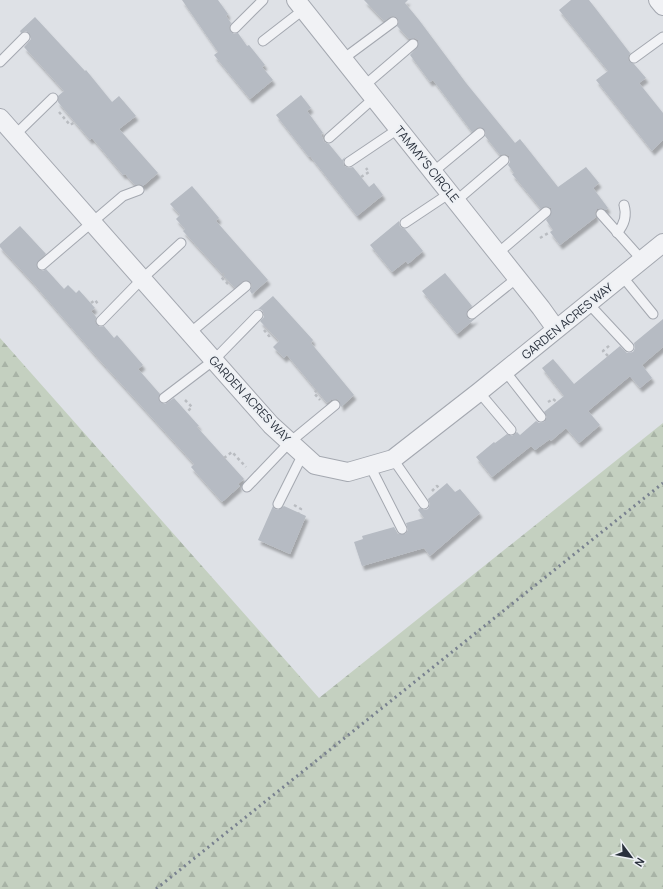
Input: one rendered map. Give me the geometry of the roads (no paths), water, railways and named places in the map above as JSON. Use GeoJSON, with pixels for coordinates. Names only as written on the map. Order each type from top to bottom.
{"type":"FeatureCollection","features":[{"type":"Feature","properties":{"kind":"street"},"geometry":{"type":"LineString","coordinates":[[658,0],[663,6]]}},
{"type":"Feature","properties":{"kind":"street","name":"TAMMY'S CIRCLE"},"geometry":{"type":"LineString","coordinates":[[300,5],[518,278],[556,329]]}},
{"type":"Feature","properties":{"kind":"street","name":"GARDEN ACRES WAY"},"geometry":{"type":"LineString","coordinates":[[0,118],[271,425],[315,465],[348,472],[393,459],[479,392],[663,243]]}},
{"type":"Feature","properties":{"kind":"lane"},"geometry":{"type":"LineString","coordinates":[[235,28],[263,0]]}},
{"type":"Feature","properties":{"kind":"lane"},"geometry":{"type":"LineString","coordinates":[[263,41],[300,5]]}},
{"type":"Feature","properties":{"kind":"lane"},"geometry":{"type":"LineString","coordinates":[[343,59],[393,22]]}},
{"type":"Feature","properties":{"kind":"lane"},"geometry":{"type":"LineString","coordinates":[[0,62],[25,37]]}},
{"type":"Feature","properties":{"kind":"lane"},"geometry":{"type":"LineString","coordinates":[[634,58],[663,37]]}},
{"type":"Feature","properties":{"kind":"lane"},"geometry":{"type":"LineString","coordinates":[[329,138],[413,44]]}},
{"type":"Feature","properties":{"kind":"lane"},"geometry":{"type":"LineString","coordinates":[[15,135],[51,100]]}},
{"type":"Feature","properties":{"kind":"lane"},"geometry":{"type":"LineString","coordinates":[[349,162],[398,129]]}},
{"type":"Feature","properties":{"kind":"lane"},"geometry":{"type":"LineString","coordinates":[[433,172],[480,133]]}},
{"type":"Feature","properties":{"kind":"lane"},"geometry":{"type":"LineString","coordinates":[[405,223],[453,197],[504,160]]}},
{"type":"Feature","properties":{"kind":"lane"},"geometry":{"type":"LineString","coordinates":[[42,265],[122,196],[138,190]]}},
{"type":"Feature","properties":{"kind":"lane"},"geometry":{"type":"LineString","coordinates":[[617,233],[624,226],[626,212],[624,205]]}},
{"type":"Feature","properties":{"kind":"lane"},"geometry":{"type":"LineString","coordinates":[[498,253],[546,212]]}},
{"type":"Feature","properties":{"kind":"lane"},"geometry":{"type":"LineString","coordinates":[[601,214],[642,260]]}},
{"type":"Feature","properties":{"kind":"lane"},"geometry":{"type":"LineString","coordinates":[[101,321],[142,279],[181,243]]}},
{"type":"Feature","properties":{"kind":"lane"},"geometry":{"type":"LineString","coordinates":[[622,276],[653,314]]}},
{"type":"Feature","properties":{"kind":"lane"},"geometry":{"type":"LineString","coordinates":[[472,314],[518,278]]}},
{"type":"Feature","properties":{"kind":"lane"},"geometry":{"type":"LineString","coordinates":[[190,333],[246,286]]}},
{"type":"Feature","properties":{"kind":"lane"},"geometry":{"type":"LineString","coordinates":[[588,303],[629,348]]}},
{"type":"Feature","properties":{"kind":"lane"},"geometry":{"type":"LineString","coordinates":[[164,398],[214,360],[258,315]]}},
{"type":"Feature","properties":{"kind":"lane"},"geometry":{"type":"LineString","coordinates":[[505,371],[541,417]]}},
{"type":"Feature","properties":{"kind":"lane"},"geometry":{"type":"LineString","coordinates":[[479,392],[511,430]]}},
{"type":"Feature","properties":{"kind":"lane"},"geometry":{"type":"LineString","coordinates":[[247,486],[297,448],[335,405]]}},
{"type":"Feature","properties":{"kind":"lane"},"geometry":{"type":"LineString","coordinates":[[278,504],[297,448]]}},
{"type":"Feature","properties":{"kind":"lane"},"geometry":{"type":"LineString","coordinates":[[393,459],[424,504]]}},
{"type":"Feature","properties":{"kind":"lane"},"geometry":{"type":"LineString","coordinates":[[370,466],[402,529]]}},
{"type":"Feature","properties":{"kind":"railway"},"geometry":{"type":"LineString","coordinates":[[156,889],[663,483]]}}]}
